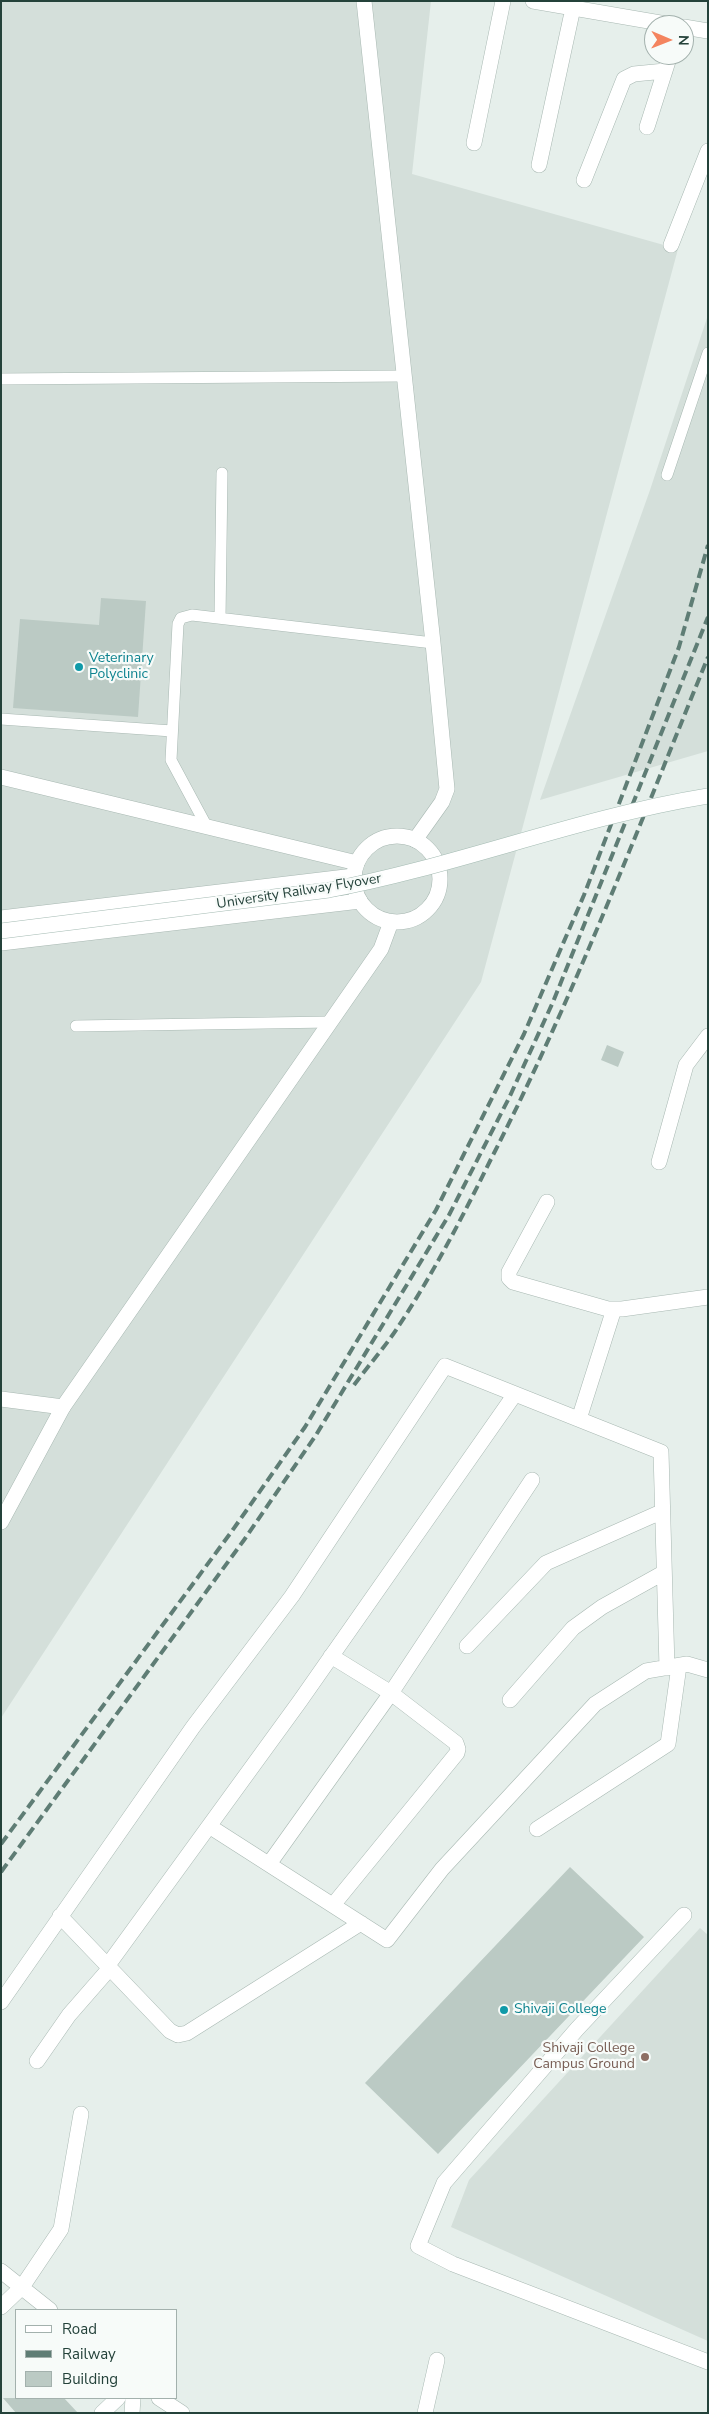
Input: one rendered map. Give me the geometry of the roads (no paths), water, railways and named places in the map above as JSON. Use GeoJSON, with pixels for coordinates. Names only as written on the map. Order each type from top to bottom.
{"type":"FeatureCollection","features":[{"type":"Feature","properties":{"kind":"street"},"geometry":{"type":"LineString","coordinates":[[364,1],[447,789],[442,802],[414,840]]}},
{"type":"Feature","properties":{"kind":"street"},"geometry":{"type":"LineString","coordinates":[[474,142],[503,1]]}},
{"type":"Feature","properties":{"kind":"street"},"geometry":{"type":"LineString","coordinates":[[533,1],[644,20]]}},
{"type":"Feature","properties":{"kind":"street"},"geometry":{"type":"LineString","coordinates":[[539,165],[573,8]]}},
{"type":"Feature","properties":{"kind":"street"},"geometry":{"type":"LineString","coordinates":[[694,29],[708,31]]}},
{"type":"Feature","properties":{"kind":"street"},"geometry":{"type":"LineString","coordinates":[[647,127],[667,65]]}},
{"type":"Feature","properties":{"kind":"street"},"geometry":{"type":"LineString","coordinates":[[584,180],[624,79],[634,74],[665,71]]}},
{"type":"Feature","properties":{"kind":"street"},"geometry":{"type":"LineString","coordinates":[[671,245],[708,151]]}},
{"type":"Feature","properties":{"kind":"street"},"geometry":{"type":"LineString","coordinates":[[1,777],[207,827],[355,870]]}},
{"type":"Feature","properties":{"kind":"street","name":"University Railway Flyover"},"geometry":{"type":"LineString","coordinates":[[1,931],[300,894],[380,880],[601,818],[708,796]]}},
{"type":"Feature","properties":{"kind":"street"},"geometry":{"type":"LineString","coordinates":[[397,835],[414,840],[431,852],[437,863],[440,889],[435,901],[416,918],[404,922],[391,922],[378,918],[368,911],[360,901],[355,889],[355,870],[363,852],[372,843],[397,835]]}},
{"type":"Feature","properties":{"kind":"street"},"geometry":{"type":"LineString","coordinates":[[1,918],[355,870]]}},
{"type":"Feature","properties":{"kind":"street"},"geometry":{"type":"LineString","coordinates":[[1,943],[360,901]]}},
{"type":"Feature","properties":{"kind":"street"},"geometry":{"type":"LineString","coordinates":[[1,1522],[63,1407],[381,949],[391,922]]}},
{"type":"Feature","properties":{"kind":"street"},"geometry":{"type":"LineString","coordinates":[[659,1162],[686,1065],[708,1036]]}},
{"type":"Feature","properties":{"kind":"street"},"geometry":{"type":"LineString","coordinates":[[547,1202],[509,1272],[509,1278],[513,1282],[614,1309],[708,1297]]}},
{"type":"Feature","properties":{"kind":"street"},"geometry":{"type":"LineString","coordinates":[[579,1419],[614,1309]]}},
{"type":"Feature","properties":{"kind":"street"},"geometry":{"type":"LineString","coordinates":[[1,2002],[193,1727],[292,1596],[445,1366],[661,1452],[663,1573],[673,1667],[668,1744],[537,1829]]}},
{"type":"Feature","properties":{"kind":"street"},"geometry":{"type":"LineString","coordinates":[[37,2061],[69,2015],[109,1966],[331,1656],[515,1394]]}},
{"type":"Feature","properties":{"kind":"street"},"geometry":{"type":"LineString","coordinates":[[1,1399],[63,1407]]}},
{"type":"Feature","properties":{"kind":"street"},"geometry":{"type":"LineString","coordinates":[[269,1864],[390,1693],[532,1480]]}},
{"type":"Feature","properties":{"kind":"street"},"geometry":{"type":"LineString","coordinates":[[467,1646],[546,1563],[661,1512]]}},
{"type":"Feature","properties":{"kind":"street"},"geometry":{"type":"LineString","coordinates":[[510,1700],[573,1628],[602,1607],[663,1573]]}},
{"type":"Feature","properties":{"kind":"street"},"geometry":{"type":"LineString","coordinates":[[331,1656],[390,1693],[456,1742],[458,1748],[457,1753],[333,1905]]}},
{"type":"Feature","properties":{"kind":"street"},"geometry":{"type":"LineString","coordinates":[[209,1826],[387,1940],[442,1869],[595,1704],[646,1671],[687,1664],[708,1670]]}},
{"type":"Feature","properties":{"kind":"street"},"geometry":{"type":"LineString","coordinates":[[684,1915],[577,2029],[444,2182],[418,2246],[453,2264],[708,2362]]}},
{"type":"Feature","properties":{"kind":"street"},"geometry":{"type":"LineString","coordinates":[[60,1916],[170,2031],[178,2035],[187,2033],[361,1923]]}},
{"type":"Feature","properties":{"kind":"street"},"geometry":{"type":"LineString","coordinates":[[1,2307],[22,2287],[61,2229],[80,2114]]}},
{"type":"Feature","properties":{"kind":"street"},"geometry":{"type":"LineString","coordinates":[[1,2271],[49,2309]]}},
{"type":"Feature","properties":{"kind":"street"},"geometry":{"type":"LineString","coordinates":[[425,2413],[437,2360]]}},
{"type":"Feature","properties":{"kind":"street"},"geometry":{"type":"LineString","coordinates":[[102,2413],[117,2399]]}},
{"type":"Feature","properties":{"kind":"street"},"geometry":{"type":"LineString","coordinates":[[132,2413],[133,2399]]}},
{"type":"Feature","properties":{"kind":"street"},"geometry":{"type":"LineString","coordinates":[[161,2399],[182,2413]]}},
{"type":"Feature","properties":{"kind":"lane"},"geometry":{"type":"LineString","coordinates":[[667,475],[708,353]]}},
{"type":"Feature","properties":{"kind":"lane"},"geometry":{"type":"LineString","coordinates":[[1,379],[404,376]]}},
{"type":"Feature","properties":{"kind":"lane"},"geometry":{"type":"LineString","coordinates":[[220,618],[222,473]]}},
{"type":"Feature","properties":{"kind":"lane"},"geometry":{"type":"LineString","coordinates":[[207,827],[171,760],[178,624],[181,618],[192,615],[433,643]]}},
{"type":"Feature","properties":{"kind":"lane"},"geometry":{"type":"LineString","coordinates":[[1,719],[172,731]]}},
{"type":"Feature","properties":{"kind":"lane"},"geometry":{"type":"LineString","coordinates":[[76,1026],[331,1022]]}},
{"type":"Feature","properties":{"kind":"railway"},"geometry":{"type":"LineString","coordinates":[[1,1844],[232,1531],[305,1427],[436,1210],[524,1034],[584,895],[679,647],[708,545]]}},
{"type":"Feature","properties":{"kind":"railway"},"geometry":{"type":"LineString","coordinates":[[1,1872],[244,1540],[316,1435],[449,1215],[509,1098],[553,1002],[708,617]]}},
{"type":"Feature","properties":{"kind":"railway"},"geometry":{"type":"LineString","coordinates":[[354,1385],[393,1334],[435,1266],[521,1098],[605,911],[708,657]]}},
{"type":"Feature","properties":{"kind":"place","name":"Veterinary Polyclinic"},"geometry":{"type":"Point","coordinates":[79,667]}},
{"type":"Feature","properties":{"kind":"place","name":"Shivaji College"},"geometry":{"type":"Point","coordinates":[504,2010]}},
{"type":"Feature","properties":{"kind":"place","name":"Shivaji College Campus Ground"},"geometry":{"type":"Point","coordinates":[645,2057]}}]}
